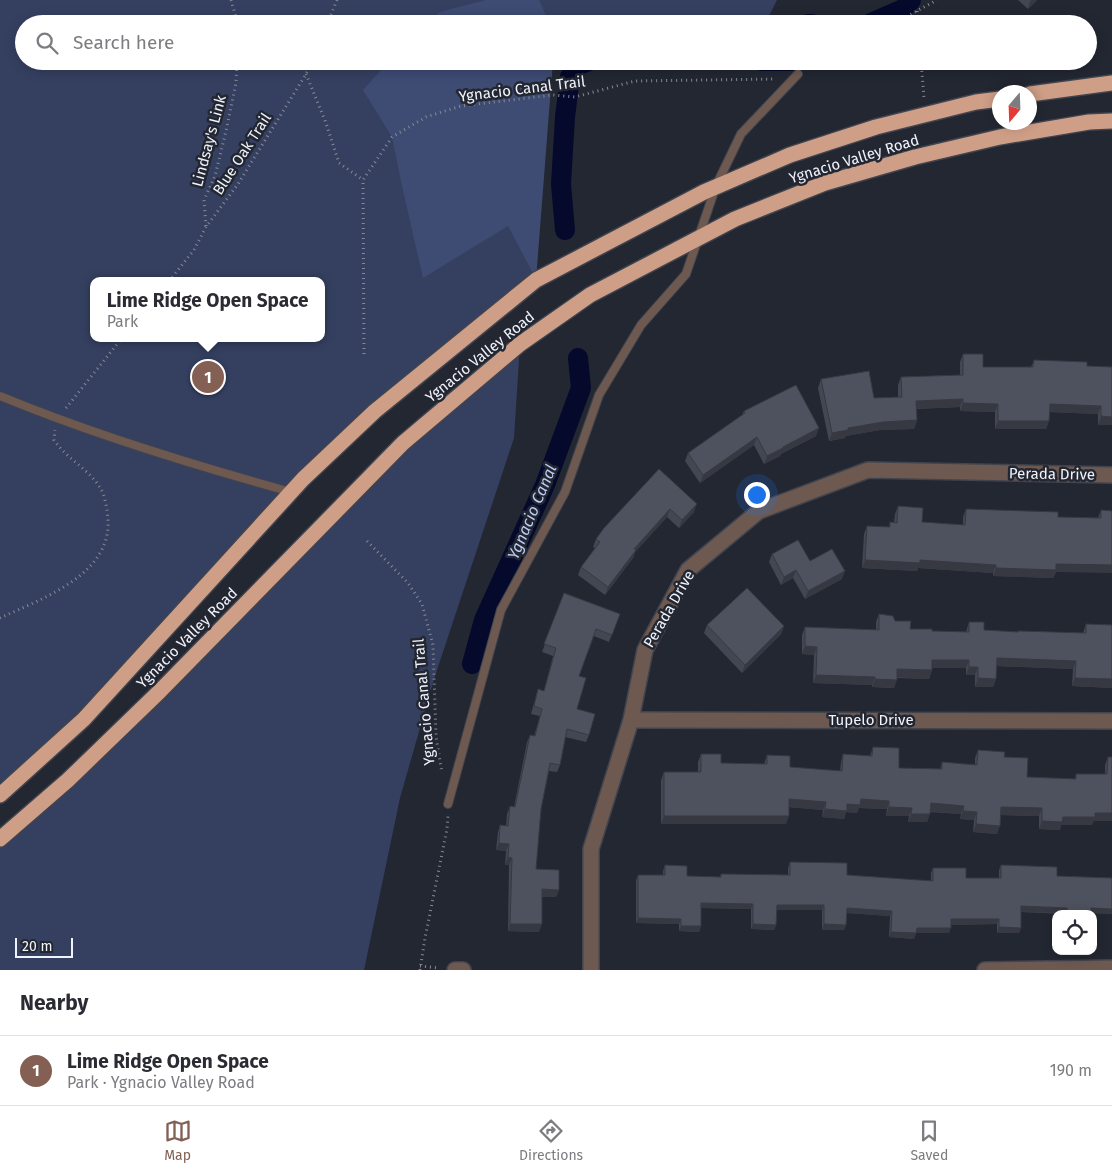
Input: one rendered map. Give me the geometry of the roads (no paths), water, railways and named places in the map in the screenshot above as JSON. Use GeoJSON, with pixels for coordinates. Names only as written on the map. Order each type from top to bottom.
{"type":"FeatureCollection","features":[{"type":"Feature","properties":{"kind":"highway"},"geometry":{"type":"LineString","coordinates":[[1037,93],[1112,83]]}},
{"type":"Feature","properties":{"kind":"highway","name":"Ygnacio Valley Road"},"geometry":{"type":"LineString","coordinates":[[0,795],[84,719],[292,492],[375,411],[536,280],[624,232],[716,186],[790,154],[876,127],[992,99]]}},
{"type":"Feature","properties":{"kind":"highway","name":"Ygnacio Valley Road"},"geometry":{"type":"LineString","coordinates":[[0,839],[68,780],[160,691],[410,437],[520,344],[590,295],[735,218],[825,182],[915,157],[1000,137],[1089,122],[1112,121]]}},
{"type":"Feature","properties":{"kind":"street","name":"Perada Drive"},"geometry":{"type":"LineString","coordinates":[[591,970],[591,849],[631,720],[645,650],[688,570],[759,511],[868,470],[1112,476]]}},
{"type":"Feature","properties":{"kind":"street","name":"Tupelo Drive"},"geometry":{"type":"LineString","coordinates":[[631,720],[1112,721]]}},
{"type":"Feature","properties":{"kind":"street"},"geometry":{"type":"LineString","coordinates":[[986,970],[1112,968]]}},
{"type":"Feature","properties":{"kind":"street"},"geometry":{"type":"LineString","coordinates":[[455,970],[463,970]]}},
{"type":"Feature","properties":{"kind":"lane"},"geometry":{"type":"LineString","coordinates":[[448,804],[501,610],[565,492],[599,395],[641,325],[686,274],[716,186],[741,134],[798,74]]}},
{"type":"Feature","properties":{"kind":"lane"},"geometry":{"type":"LineString","coordinates":[[0,396],[56,420],[232,476],[292,492]]}},
{"type":"Feature","properties":{"kind":"waterway","name":"Ygnacio Canal"},"geometry":{"type":"LineString","coordinates":[[889,15],[903,9],[911,0]]}},
{"type":"Feature","properties":{"kind":"waterway","name":"Ygnacio Canal"},"geometry":{"type":"LineString","coordinates":[[565,230],[561,184],[565,117],[570,77],[575,70]]}},
{"type":"Feature","properties":{"kind":"waterway","name":"Ygnacio Canal"},"geometry":{"type":"LineString","coordinates":[[472,664],[484,620],[545,485],[581,388],[578,358]]}},
{"type":"Feature","properties":{"kind":"place","name":"Lime Ridge Open Space"},"geometry":{"type":"Point","coordinates":[208,377]}}]}
